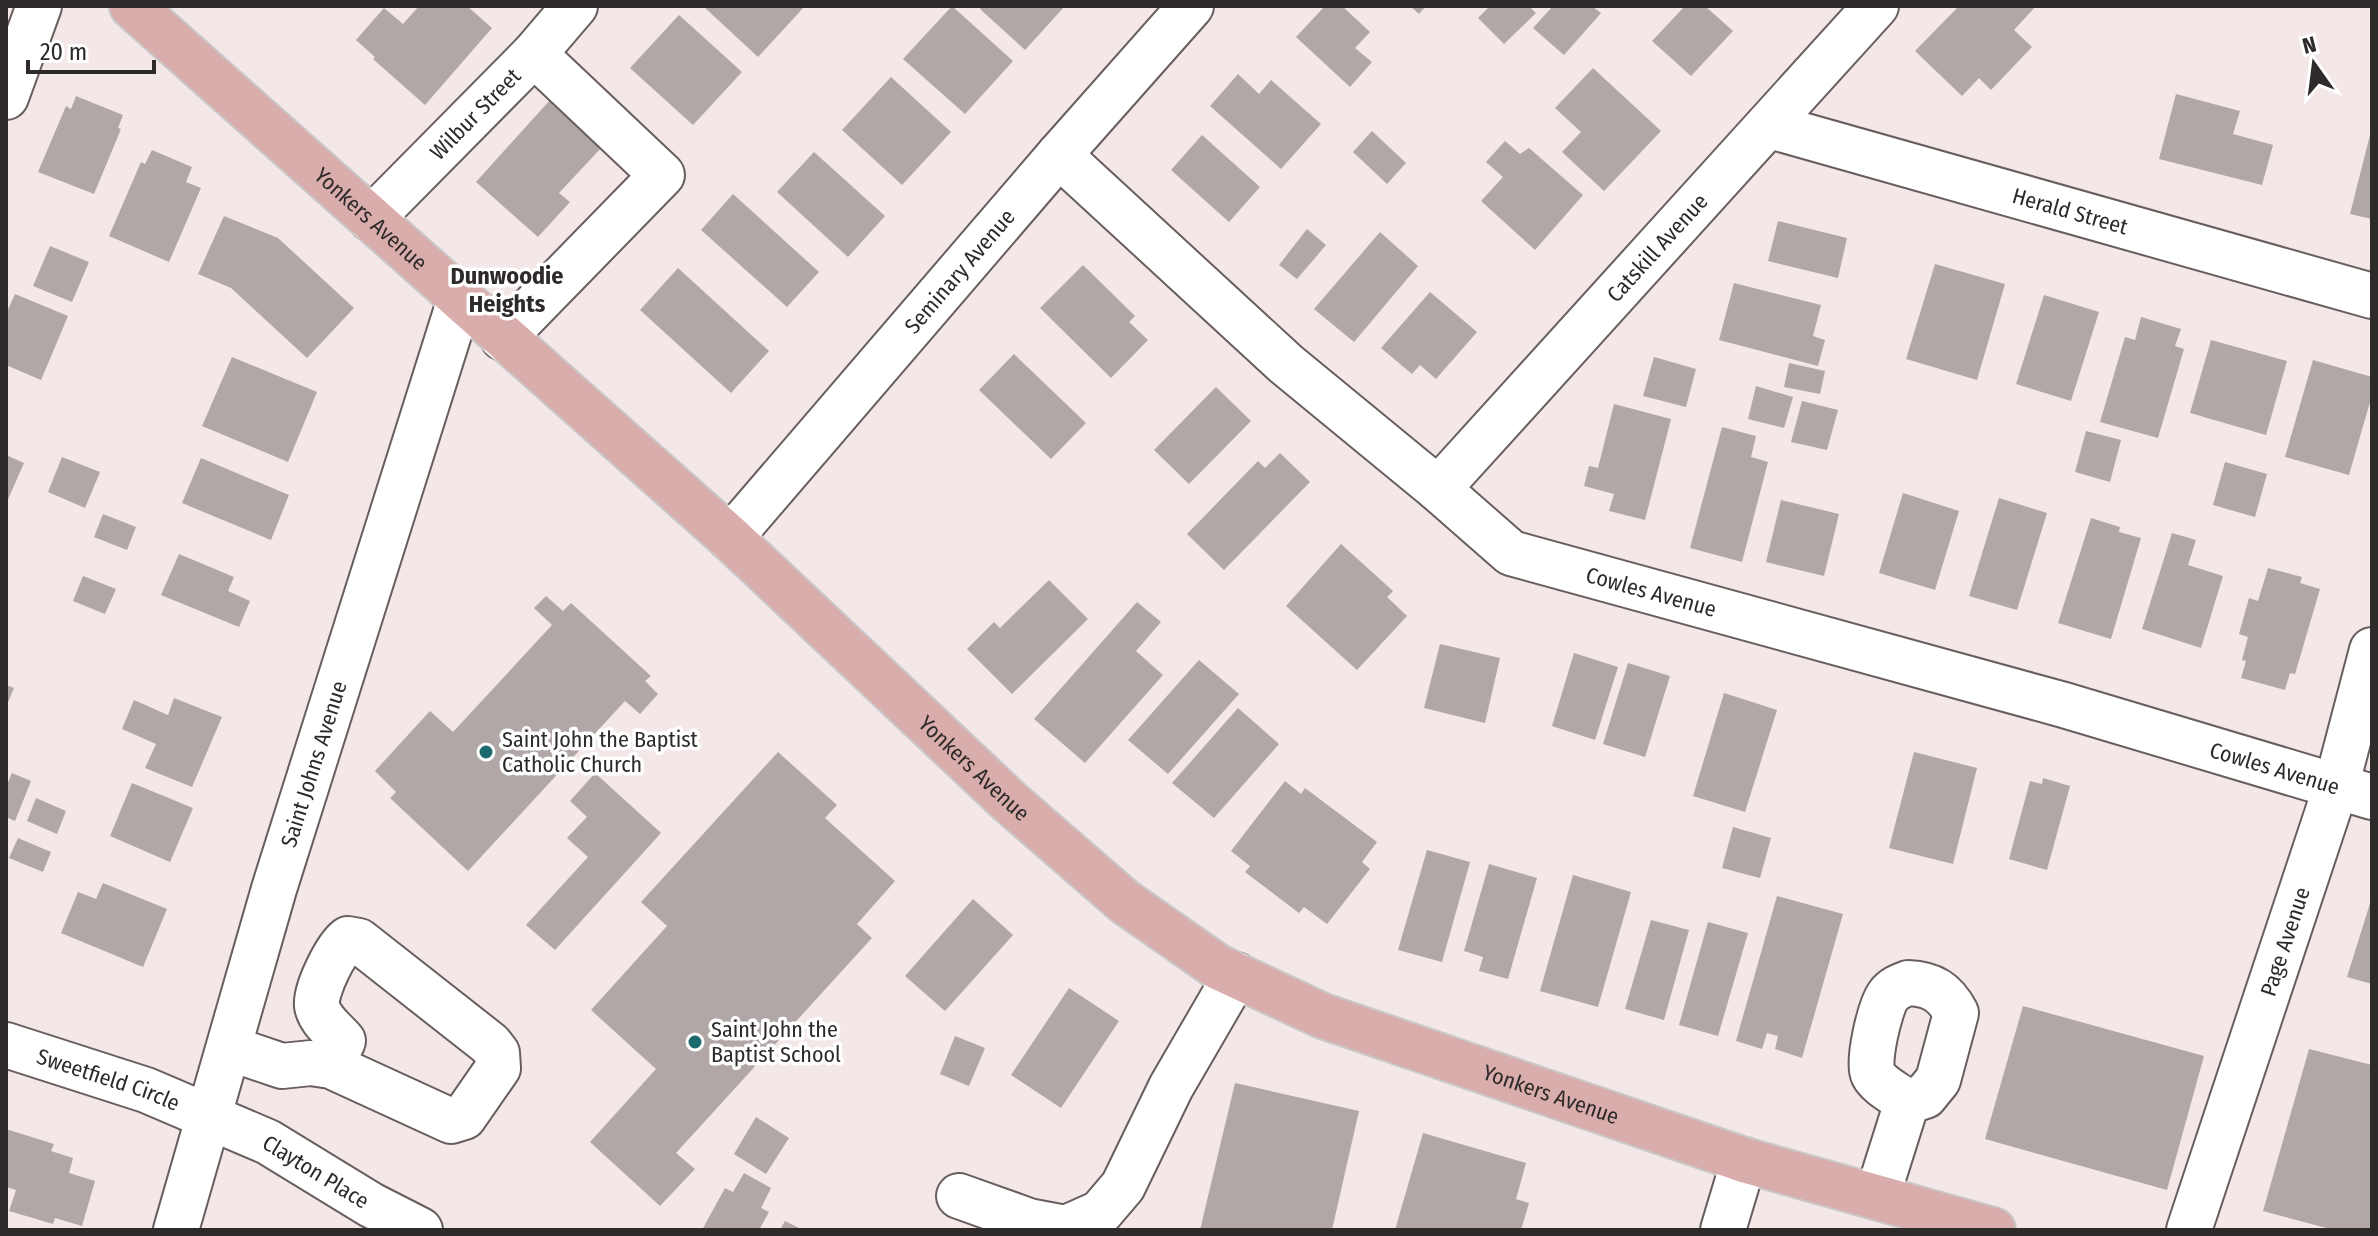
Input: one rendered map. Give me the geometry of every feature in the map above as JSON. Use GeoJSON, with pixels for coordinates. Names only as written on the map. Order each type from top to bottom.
{"type":"FeatureCollection","features":[{"type":"Feature","properties":{"kind":"main road","name":"Yonkers Avenue"},"geometry":{"type":"LineString","coordinates":[[132,6],[730,538],[1010,802],[1113,892],[1218,967],[1323,1016],[1744,1160],[1993,1230]]}},
{"type":"Feature","properties":{"kind":"street"},"geometry":{"type":"LineString","coordinates":[[6,97],[39,6]]}},
{"type":"Feature","properties":{"kind":"street","name":"Wilbur Street"},"geometry":{"type":"LineString","coordinates":[[371,219],[534,54],[575,6]]}},
{"type":"Feature","properties":{"kind":"street","name":"Seminary Avenue"},"geometry":{"type":"LineString","coordinates":[[730,538],[1191,6]]}},
{"type":"Feature","properties":{"kind":"street","name":"Catskill Avenue"},"geometry":{"type":"LineString","coordinates":[[1438,489],[1876,6]]}},
{"type":"Feature","properties":{"kind":"street"},"geometry":{"type":"LineString","coordinates":[[503,338],[662,175],[534,54]]}},
{"type":"Feature","properties":{"kind":"street","name":"Herald Street"},"geometry":{"type":"LineString","coordinates":[[1770,126],[2372,296]]}},
{"type":"Feature","properties":{"kind":"street","name":"Cowles Avenue"},"geometry":{"type":"LineString","coordinates":[[1059,155],[1286,364],[1511,553],[2064,705],[2354,792]]}},
{"type":"Feature","properties":{"kind":"street","name":"Saint Johns Avenue"},"geometry":{"type":"LineString","coordinates":[[176,1230],[321,738],[460,299]]}},
{"type":"Feature","properties":{"kind":"street","name":"Page Avenue"},"geometry":{"type":"LineString","coordinates":[[2189,1230],[2354,792],[2372,650]]}},
{"type":"Feature","properties":{"kind":"street"},"geometry":{"type":"LineString","coordinates":[[229,1048],[282,1066],[311,1063],[331,1066],[451,1121],[464,1117],[498,1068],[497,1053],[359,941],[348,939],[340,945],[318,991],[317,1007],[327,1026],[343,1041],[331,1066]]}},
{"type":"Feature","properties":{"kind":"street"},"geometry":{"type":"LineString","coordinates":[[959,1196],[1029,1221],[1066,1228],[1100,1213],[1123,1186],[1171,1087],[1236,975]]}},
{"type":"Feature","properties":{"kind":"street","name":"Sweetfield Circle"},"geometry":{"type":"LineString","coordinates":[[6,1045],[146,1090],[209,1117]]}},
{"type":"Feature","properties":{"kind":"street"},"geometry":{"type":"LineString","coordinates":[[1877,1197],[1907,1102]]}},
{"type":"Feature","properties":{"kind":"street","name":"Clayton Place"},"geometry":{"type":"LineString","coordinates":[[209,1117],[268,1142],[371,1205],[420,1230]]}},
{"type":"Feature","properties":{"kind":"street"},"geometry":{"type":"LineString","coordinates":[[1723,1230],[1744,1160]]}},
{"type":"Feature","properties":{"kind":"building"},"geometry":{"type":"Polygon","coordinates":[[[419,6],[467,6],[492,28],[425,105],[356,40],[384,8],[403,24],[419,6]]]}},
{"type":"Feature","properties":{"kind":"building"},"geometry":{"type":"Polygon","coordinates":[[[703,6],[805,6],[758,57],[703,6]]]}},
{"type":"Feature","properties":{"kind":"building"},"geometry":{"type":"Polygon","coordinates":[[[952,6],[1013,61],[965,114],[903,59],[952,6]]]}},
{"type":"Feature","properties":{"kind":"building"},"geometry":{"type":"Polygon","coordinates":[[[983,6],[1065,6],[1025,50],[980,9],[983,6]]]}},
{"type":"Feature","properties":{"kind":"building"},"geometry":{"type":"Polygon","coordinates":[[[1325,6],[1342,6],[1370,32],[1355,48],[1372,62],[1350,87],[1296,37],[1325,6]]]}},
{"type":"Feature","properties":{"kind":"building"},"geometry":{"type":"Polygon","coordinates":[[[1410,6],[1426,6],[1419,14],[1410,6]]]}},
{"type":"Feature","properties":{"kind":"building"},"geometry":{"type":"Polygon","coordinates":[[[1490,6],[1529,6],[1536,13],[1504,44],[1478,18],[1490,6]]]}},
{"type":"Feature","properties":{"kind":"building"},"geometry":{"type":"Polygon","coordinates":[[[1553,6],[1592,6],[1601,13],[1564,55],[1533,28],[1553,6]]]}},
{"type":"Feature","properties":{"kind":"building"},"geometry":{"type":"Polygon","coordinates":[[[1685,6],[1705,6],[1733,31],[1691,76],[1652,41],[1685,6]]]}},
{"type":"Feature","properties":{"kind":"building"},"geometry":{"type":"Polygon","coordinates":[[[1959,6],[2036,6],[2014,30],[2032,47],[1991,90],[1979,78],[1962,96],[1915,51],[1959,6]]]}},
{"type":"Feature","properties":{"kind":"building"},"geometry":{"type":"Polygon","coordinates":[[[679,15],[742,72],[693,125],[630,68],[679,15]]]}},
{"type":"Feature","properties":{"kind":"building"},"geometry":{"type":"Polygon","coordinates":[[[1593,68],[1661,131],[1604,191],[1562,152],[1581,132],[1555,108],[1593,68]]]}},
{"type":"Feature","properties":{"kind":"building"},"geometry":{"type":"Polygon","coordinates":[[[1238,74],[1259,94],[1271,80],[1321,124],[1281,169],[1210,106],[1238,74]]]}},
{"type":"Feature","properties":{"kind":"building"},"geometry":{"type":"Polygon","coordinates":[[[891,77],[951,132],[902,185],[842,130],[891,77]]]}},
{"type":"Feature","properties":{"kind":"building"},"geometry":{"type":"Polygon","coordinates":[[[2176,94],[2240,111],[2233,134],[2273,145],[2262,185],[2159,159],[2176,94]]]}},
{"type":"Feature","properties":{"kind":"building"},"geometry":{"type":"Polygon","coordinates":[[[76,96],[123,115],[118,128],[121,129],[94,194],[38,172],[66,106],[71,109],[76,96]]]}},
{"type":"Feature","properties":{"kind":"building"},"geometry":{"type":"Polygon","coordinates":[[[551,99],[603,146],[559,193],[570,202],[538,237],[476,182],[551,99]]]}},
{"type":"Feature","properties":{"kind":"building"},"geometry":{"type":"Polygon","coordinates":[[[1372,131],[1406,163],[1387,184],[1353,152],[1372,131]]]}},
{"type":"Feature","properties":{"kind":"building"},"geometry":{"type":"Polygon","coordinates":[[[2372,131],[2372,219],[2350,214],[2372,131]]]}},
{"type":"Feature","properties":{"kind":"building"},"geometry":{"type":"Polygon","coordinates":[[[1202,135],[1260,187],[1229,222],[1171,170],[1202,135]]]}},
{"type":"Feature","properties":{"kind":"building"},"geometry":{"type":"Polygon","coordinates":[[[1505,141],[1520,154],[1529,148],[1583,195],[1535,250],[1481,201],[1503,177],[1486,162],[1505,141]]]}},
{"type":"Feature","properties":{"kind":"building"},"geometry":{"type":"Polygon","coordinates":[[[152,150],[192,167],[186,182],[201,188],[169,262],[109,236],[141,162],[145,164],[152,150]]]}},
{"type":"Feature","properties":{"kind":"building"},"geometry":{"type":"Polygon","coordinates":[[[814,152],[885,216],[848,257],[777,192],[814,152]]]}},
{"type":"Feature","properties":{"kind":"building"},"geometry":{"type":"Polygon","coordinates":[[[733,194],[819,272],[787,307],[701,230],[733,194]]]}},
{"type":"Feature","properties":{"kind":"building"},"geometry":{"type":"Polygon","coordinates":[[[224,216],[278,238],[354,308],[307,358],[231,288],[198,274],[224,216]]]}},
{"type":"Feature","properties":{"kind":"building"},"geometry":{"type":"Polygon","coordinates":[[[1778,221],[1847,238],[1838,278],[1768,261],[1778,221]]]}},
{"type":"Feature","properties":{"kind":"building"},"geometry":{"type":"Polygon","coordinates":[[[1307,229],[1326,245],[1297,279],[1279,265],[1307,229]]]}},
{"type":"Feature","properties":{"kind":"building"},"geometry":{"type":"Polygon","coordinates":[[[1380,232],[1418,266],[1354,342],[1314,309],[1380,232]]]}},
{"type":"Feature","properties":{"kind":"building"},"geometry":{"type":"Polygon","coordinates":[[[50,246],[89,262],[72,302],[33,286],[50,246]]]}},
{"type":"Feature","properties":{"kind":"building"},"geometry":{"type":"Polygon","coordinates":[[[1935,264],[2005,284],[1977,380],[1906,359],[1935,264]]]}},
{"type":"Feature","properties":{"kind":"building"},"geometry":{"type":"Polygon","coordinates":[[[1083,265],[1135,316],[1129,322],[1148,340],[1111,378],[1040,308],[1083,265]]]}},
{"type":"Feature","properties":{"kind":"building"},"geometry":{"type":"Polygon","coordinates":[[[678,268],[769,351],[731,393],[640,310],[678,268]]]}},
{"type":"Feature","properties":{"kind":"building"},"geometry":{"type":"Polygon","coordinates":[[[1734,283],[1821,305],[1813,336],[1825,340],[1818,366],[1719,340],[1734,283]]]}},
{"type":"Feature","properties":{"kind":"building"},"geometry":{"type":"Polygon","coordinates":[[[1430,292],[1477,332],[1436,379],[1420,365],[1412,374],[1381,348],[1430,292]]]}},
{"type":"Feature","properties":{"kind":"building"},"geometry":{"type":"Polygon","coordinates":[[[15,294],[68,316],[41,380],[6,365],[6,314],[15,294]]]}},
{"type":"Feature","properties":{"kind":"building"},"geometry":{"type":"Polygon","coordinates":[[[2044,295],[2099,312],[2071,401],[2016,384],[2044,295]]]}},
{"type":"Feature","properties":{"kind":"building"},"geometry":{"type":"Polygon","coordinates":[[[2141,317],[2181,329],[2175,346],[2184,349],[2158,438],[2100,422],[2125,337],[2135,340],[2141,317]]]}},
{"type":"Feature","properties":{"kind":"building"},"geometry":{"type":"Polygon","coordinates":[[[2211,340],[2287,361],[2266,435],[2190,413],[2211,340]]]}},
{"type":"Feature","properties":{"kind":"building"},"geometry":{"type":"Polygon","coordinates":[[[1014,354],[1086,423],[1051,459],[979,390],[1014,354]]]}},
{"type":"Feature","properties":{"kind":"building"},"geometry":{"type":"Polygon","coordinates":[[[232,357],[317,392],[288,462],[202,426],[232,357]]]}},
{"type":"Feature","properties":{"kind":"building"},"geometry":{"type":"Polygon","coordinates":[[[1654,357],[1696,369],[1686,407],[1643,396],[1654,357]]]}},
{"type":"Feature","properties":{"kind":"building"},"geometry":{"type":"Polygon","coordinates":[[[2313,360],[2372,377],[2372,395],[2349,475],[2285,457],[2313,360]]]}},
{"type":"Feature","properties":{"kind":"building"},"geometry":{"type":"Polygon","coordinates":[[[1789,363],[1825,371],[1820,394],[1784,387],[1789,363]]]}},
{"type":"Feature","properties":{"kind":"building"},"geometry":{"type":"Polygon","coordinates":[[[1756,386],[1793,397],[1784,428],[1748,419],[1756,386]]]}},
{"type":"Feature","properties":{"kind":"building"},"geometry":{"type":"Polygon","coordinates":[[[1216,387],[1251,421],[1189,484],[1154,450],[1216,387]]]}},
{"type":"Feature","properties":{"kind":"building"},"geometry":{"type":"Polygon","coordinates":[[[1802,401],[1838,410],[1827,450],[1791,442],[1802,401]]]}},
{"type":"Feature","properties":{"kind":"building"},"geometry":{"type":"Polygon","coordinates":[[[1614,404],[1671,419],[1645,520],[1609,511],[1614,494],[1584,486],[1589,466],[1598,468],[1614,404]]]}},
{"type":"Feature","properties":{"kind":"building"},"geometry":{"type":"Polygon","coordinates":[[[1722,427],[1756,436],[1751,457],[1768,462],[1742,562],[1690,548],[1722,427]]]}},
{"type":"Feature","properties":{"kind":"building"},"geometry":{"type":"Polygon","coordinates":[[[2086,431],[2121,440],[2110,482],[2075,472],[2086,431]]]}},
{"type":"Feature","properties":{"kind":"building"},"geometry":{"type":"Polygon","coordinates":[[[1280,453],[1310,482],[1224,570],[1187,534],[1258,461],[1265,468],[1280,453]]]}},
{"type":"Feature","properties":{"kind":"building"},"geometry":{"type":"Polygon","coordinates":[[[6,455],[24,463],[6,504],[6,455]]]}},
{"type":"Feature","properties":{"kind":"building"},"geometry":{"type":"Polygon","coordinates":[[[62,457],[100,472],[85,508],[48,492],[62,457]]]}},
{"type":"Feature","properties":{"kind":"building"},"geometry":{"type":"Polygon","coordinates":[[[201,458],[289,495],[271,540],[182,503],[201,458]]]}},
{"type":"Feature","properties":{"kind":"building"},"geometry":{"type":"Polygon","coordinates":[[[2225,462],[2267,474],[2255,517],[2213,505],[2225,462]]]}},
{"type":"Feature","properties":{"kind":"building"},"geometry":{"type":"Polygon","coordinates":[[[1903,493],[1959,511],[1935,590],[1879,573],[1903,493]]]}},
{"type":"Feature","properties":{"kind":"building"},"geometry":{"type":"Polygon","coordinates":[[[1999,498],[2047,513],[2017,610],[1969,596],[1999,498]]]}},
{"type":"Feature","properties":{"kind":"building"},"geometry":{"type":"Polygon","coordinates":[[[1781,500],[1839,514],[1824,576],[1766,562],[1781,500]]]}},
{"type":"Feature","properties":{"kind":"building"},"geometry":{"type":"Polygon","coordinates":[[[103,514],[136,527],[127,550],[94,537],[103,514]]]}},
{"type":"Feature","properties":{"kind":"building"},"geometry":{"type":"Polygon","coordinates":[[[2091,518],[2120,527],[2119,532],[2141,538],[2111,639],[2058,623],[2091,518]]]}},
{"type":"Feature","properties":{"kind":"building"},"geometry":{"type":"Polygon","coordinates":[[[2172,533],[2196,540],[2188,565],[2223,576],[2201,648],[2142,629],[2172,533]]]}},
{"type":"Feature","properties":{"kind":"building"},"geometry":{"type":"Polygon","coordinates":[[[1341,544],[1393,591],[1387,597],[1407,616],[1357,670],[1286,606],[1341,544]]]}},
{"type":"Feature","properties":{"kind":"building"},"geometry":{"type":"Polygon","coordinates":[[[179,554],[234,577],[228,591],[250,601],[239,627],[161,595],[179,554]]]}},
{"type":"Feature","properties":{"kind":"building"},"geometry":{"type":"Polygon","coordinates":[[[2268,568],[2302,577],[2300,583],[2320,589],[2295,674],[2290,673],[2285,690],[2241,678],[2248,637],[2239,634],[2249,598],[2258,601],[2268,568]]]}},
{"type":"Feature","properties":{"kind":"building"},"geometry":{"type":"Polygon","coordinates":[[[83,576],[116,589],[105,614],[73,601],[83,576]]]}},
{"type":"Feature","properties":{"kind":"building"},"geometry":{"type":"Polygon","coordinates":[[[1049,580],[1088,619],[1012,694],[967,649],[994,622],[1000,628],[1049,580]]]}},
{"type":"Feature","properties":{"kind":"building","name":"Saint John the Baptist Catholic Church"},"geometry":{"type":"Polygon","coordinates":[[[546,596],[563,611],[571,603],[651,676],[645,681],[658,694],[640,714],[625,701],[468,871],[390,798],[396,792],[375,771],[430,711],[453,732],[552,625],[534,608],[546,596]]]}},
{"type":"Feature","properties":{"kind":"building"},"geometry":{"type":"Polygon","coordinates":[[[1137,602],[1161,622],[1136,651],[1163,675],[1085,763],[1034,719],[1137,602]]]}},
{"type":"Feature","properties":{"kind":"building"},"geometry":{"type":"Polygon","coordinates":[[[1440,644],[1500,658],[1485,723],[1424,708],[1440,644]]]}},
{"type":"Feature","properties":{"kind":"building"},"geometry":{"type":"Polygon","coordinates":[[[1574,653],[1618,667],[1595,740],[1552,726],[1574,653]]]}},
{"type":"Feature","properties":{"kind":"building"},"geometry":{"type":"Polygon","coordinates":[[[1199,660],[1239,694],[1168,774],[1128,740],[1199,660]]]}},
{"type":"Feature","properties":{"kind":"building"},"geometry":{"type":"Polygon","coordinates":[[[1628,663],[1670,676],[1645,757],[1603,744],[1628,663]]]}},
{"type":"Feature","properties":{"kind":"building"},"geometry":{"type":"Polygon","coordinates":[[[6,685],[14,688],[6,707],[6,685]]]}},
{"type":"Feature","properties":{"kind":"building"},"geometry":{"type":"Polygon","coordinates":[[[1724,693],[1777,710],[1745,812],[1693,796],[1724,693]]]}},
{"type":"Feature","properties":{"kind":"building"},"geometry":{"type":"Polygon","coordinates":[[[174,698],[222,717],[192,787],[145,768],[156,744],[122,729],[134,700],[168,715],[174,698]]]}},
{"type":"Feature","properties":{"kind":"building"},"geometry":{"type":"Polygon","coordinates":[[[1238,708],[1279,744],[1214,818],[1172,783],[1238,708]]]}},
{"type":"Feature","properties":{"kind":"building"},"geometry":{"type":"Polygon","coordinates":[[[778,752],[837,805],[825,818],[895,881],[857,924],[872,938],[676,1153],[695,1169],[660,1206],[590,1142],[656,1069],[591,1010],[667,926],[641,902],[778,752]]]}},
{"type":"Feature","properties":{"kind":"building"},"geometry":{"type":"Polygon","coordinates":[[[1914,752],[1977,768],[1953,864],[1889,848],[1914,752]]]}},
{"type":"Feature","properties":{"kind":"building"},"geometry":{"type":"Polygon","coordinates":[[[12,773],[31,781],[15,821],[6,817],[6,787],[12,773]]]}},
{"type":"Feature","properties":{"kind":"building"},"geometry":{"type":"Polygon","coordinates":[[[595,773],[661,833],[555,950],[526,925],[588,857],[567,838],[587,817],[570,801],[595,773]]]}},
{"type":"Feature","properties":{"kind":"building"},"geometry":{"type":"Polygon","coordinates":[[[2043,778],[2070,786],[2047,870],[2009,859],[2030,781],[2042,784],[2043,778]]]}},
{"type":"Feature","properties":{"kind":"building"},"geometry":{"type":"Polygon","coordinates":[[[1285,781],[1301,794],[1305,788],[1377,842],[1362,862],[1370,869],[1327,924],[1304,907],[1299,913],[1245,872],[1250,866],[1231,851],[1285,781]]]}},
{"type":"Feature","properties":{"kind":"building"},"geometry":{"type":"Polygon","coordinates":[[[132,783],[193,808],[170,862],[110,836],[132,783]]]}},
{"type":"Feature","properties":{"kind":"building"},"geometry":{"type":"Polygon","coordinates":[[[36,798],[66,811],[57,834],[27,821],[36,798]]]}},
{"type":"Feature","properties":{"kind":"building"},"geometry":{"type":"Polygon","coordinates":[[[1733,827],[1771,838],[1760,878],[1722,868],[1733,827]]]}},
{"type":"Feature","properties":{"kind":"building"},"geometry":{"type":"Polygon","coordinates":[[[18,838],[51,852],[43,872],[9,858],[18,838]]]}},
{"type":"Feature","properties":{"kind":"building"},"geometry":{"type":"Polygon","coordinates":[[[1427,850],[1470,862],[1442,962],[1398,950],[1427,850]]]}},
{"type":"Feature","properties":{"kind":"building"},"geometry":{"type":"Polygon","coordinates":[[[1489,864],[1537,878],[1508,979],[1479,971],[1483,957],[1464,951],[1489,864]]]}},
{"type":"Feature","properties":{"kind":"building"},"geometry":{"type":"Polygon","coordinates":[[[1573,875],[1631,892],[1598,1007],[1540,991],[1573,875]]]}},
{"type":"Feature","properties":{"kind":"building"},"geometry":{"type":"Polygon","coordinates":[[[103,883],[167,909],[143,967],[61,933],[78,892],[96,899],[103,883]]]}},
{"type":"Feature","properties":{"kind":"building"},"geometry":{"type":"Polygon","coordinates":[[[1777,896],[1843,914],[1802,1058],[1775,1049],[1778,1036],[1767,1033],[1762,1049],[1736,1041],[1777,896]]]}},
{"type":"Feature","properties":{"kind":"building"},"geometry":{"type":"Polygon","coordinates":[[[2372,897],[2372,984],[2347,977],[2372,897]]]}},
{"type":"Feature","properties":{"kind":"building"},"geometry":{"type":"Polygon","coordinates":[[[973,899],[1013,935],[945,1011],[905,976],[973,899]]]}},
{"type":"Feature","properties":{"kind":"building"},"geometry":{"type":"Polygon","coordinates":[[[1651,920],[1689,930],[1664,1020],[1625,1009],[1651,920]]]}},
{"type":"Feature","properties":{"kind":"building"},"geometry":{"type":"Polygon","coordinates":[[[1708,922],[1748,933],[1718,1036],[1679,1025],[1708,922]]]}},
{"type":"Feature","properties":{"kind":"building"},"geometry":{"type":"Polygon","coordinates":[[[1069,988],[1119,1021],[1061,1108],[1011,1075],[1069,988]]]}},
{"type":"Feature","properties":{"kind":"building"},"geometry":{"type":"Polygon","coordinates":[[[2023,1006],[2204,1056],[2167,1190],[1985,1139],[2023,1006]]]}},
{"type":"Feature","properties":{"kind":"building"},"geometry":{"type":"Polygon","coordinates":[[[955,1036],[985,1048],[969,1086],[940,1074],[955,1036]]]}},
{"type":"Feature","properties":{"kind":"building"},"geometry":{"type":"Polygon","coordinates":[[[2309,1049],[2372,1065],[2372,1230],[2334,1230],[2263,1211],[2309,1049]]]}},
{"type":"Feature","properties":{"kind":"building"},"geometry":{"type":"Polygon","coordinates":[[[1235,1083],[1359,1111],[1332,1230],[1200,1230],[1235,1083]]]}},
{"type":"Feature","properties":{"kind":"building"},"geometry":{"type":"Polygon","coordinates":[[[756,1117],[789,1138],[766,1174],[734,1154],[756,1117]]]}},
{"type":"Feature","properties":{"kind":"building"},"geometry":{"type":"Polygon","coordinates":[[[6,1129],[54,1144],[51,1151],[73,1158],[69,1173],[95,1181],[82,1226],[55,1218],[53,1224],[9,1211],[16,1190],[6,1187],[6,1129]]]}},
{"type":"Feature","properties":{"kind":"building"},"geometry":{"type":"Polygon","coordinates":[[[1423,1133],[1526,1163],[1516,1199],[1529,1203],[1521,1230],[1395,1230],[1423,1133]]]}},
{"type":"Feature","properties":{"kind":"building"},"geometry":{"type":"Polygon","coordinates":[[[744,1173],[771,1188],[761,1208],[769,1212],[759,1230],[702,1230],[725,1188],[733,1192],[744,1173]]]}},
{"type":"Feature","properties":{"kind":"building"},"geometry":{"type":"Polygon","coordinates":[[[785,1221],[803,1230],[780,1230],[785,1221]]]}},
{"type":"Feature","properties":{"kind":"place","name":"Saint John the Baptist Catholic Church"},"geometry":{"type":"Point","coordinates":[486,752]}},
{"type":"Feature","properties":{"kind":"place","name":"Saint John the Baptist School"},"geometry":{"type":"Point","coordinates":[695,1042]}},
{"type":"Feature","properties":{"kind":"district","name":"Dunwoodie Heights"},"geometry":{"type":"Point","coordinates":[507,290]}}]}
